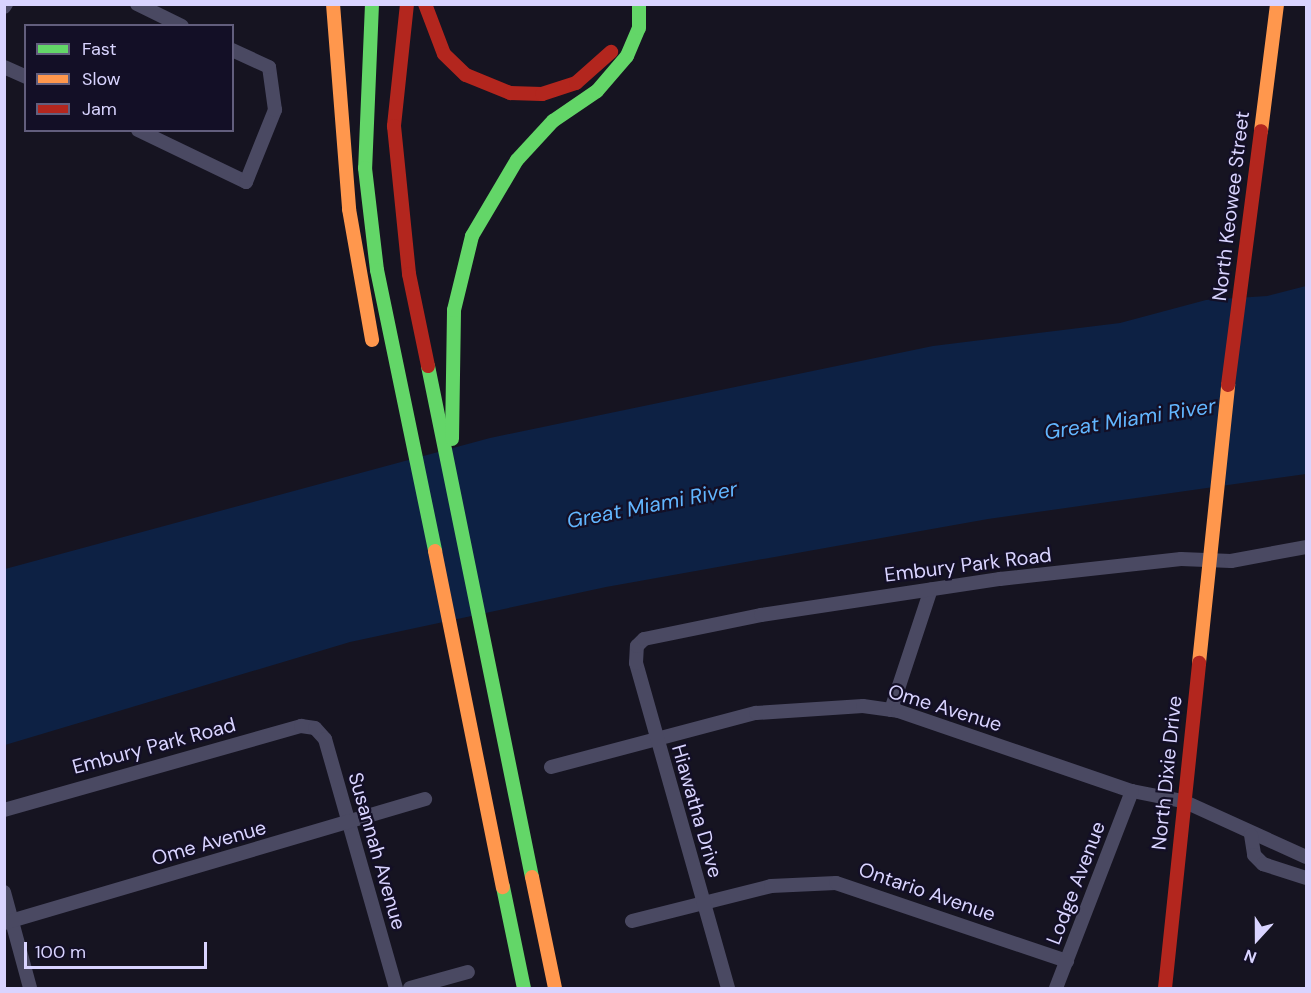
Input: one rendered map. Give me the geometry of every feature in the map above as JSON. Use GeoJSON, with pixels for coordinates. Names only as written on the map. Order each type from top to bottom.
{"type":"FeatureCollection","features":[{"type":"Feature","properties":{"kind":"main road"},"geometry":{"type":"LineString","coordinates":[[333,4],[349,209],[375,352]]}},
{"type":"Feature","properties":{"kind":"main road"},"geometry":{"type":"LineString","coordinates":[[372,4],[365,168],[377,270],[524,988]]}},
{"type":"Feature","properties":{"kind":"main road"},"geometry":{"type":"LineString","coordinates":[[407,4],[394,126],[407,263],[428,379],[555,988]]}},
{"type":"Feature","properties":{"kind":"main road"},"geometry":{"type":"LineString","coordinates":[[425,4],[444,54],[466,75],[510,93],[542,94],[576,83],[604,62],[620,38],[629,4]]}},
{"type":"Feature","properties":{"kind":"main road"},"geometry":{"type":"LineString","coordinates":[[453,497],[451,365],[461,273],[492,196],[553,121],[597,91],[627,56],[639,28],[639,4]]}},
{"type":"Feature","properties":{"kind":"main road","name":"North Keowee Street"},"geometry":{"type":"LineString","coordinates":[[1209,561],[1245,241],[1277,4]]}},
{"type":"Feature","properties":{"kind":"main road"},"geometry":{"type":"LineString","coordinates":[[384,390],[417,474]]}},
{"type":"Feature","properties":{"kind":"main road","name":"North Dixie Drive"},"geometry":{"type":"LineString","coordinates":[[1165,988],[1209,561]]}},
{"type":"Feature","properties":{"kind":"street"},"geometry":{"type":"LineString","coordinates":[[137,4],[178,24]]}},
{"type":"Feature","properties":{"kind":"street"},"geometry":{"type":"LineString","coordinates":[[142,132],[246,182],[275,110],[269,67],[234,51]]}},
{"type":"Feature","properties":{"kind":"street"},"geometry":{"type":"LineString","coordinates":[[4,67],[24,75]]}},
{"type":"Feature","properties":{"kind":"street","name":"Embury Park Road"},"geometry":{"type":"LineString","coordinates":[[638,644],[761,615],[931,589],[1181,559],[1209,561],[1306,547]]}},
{"type":"Feature","properties":{"kind":"street"},"geometry":{"type":"LineString","coordinates":[[891,710],[931,589]]}},
{"type":"Feature","properties":{"kind":"street","name":"Hiawatha Drive"},"geometry":{"type":"LineString","coordinates":[[638,644],[636,663],[728,988]]}},
{"type":"Feature","properties":{"kind":"street","name":"Ome Avenue"},"geometry":{"type":"LineString","coordinates":[[551,767],[787,708],[891,710],[1132,791],[1183,801],[1251,835],[1306,857]]}},
{"type":"Feature","properties":{"kind":"street","name":"Embury Park Road"},"geometry":{"type":"LineString","coordinates":[[4,810],[301,726],[315,728]]}},
{"type":"Feature","properties":{"kind":"street","name":"Susannah Avenue"},"geometry":{"type":"LineString","coordinates":[[315,728],[325,740],[396,988]]}},
{"type":"Feature","properties":{"kind":"street","name":"Lodge Avenue"},"geometry":{"type":"LineString","coordinates":[[1056,988],[1132,791]]}},
{"type":"Feature","properties":{"kind":"street","name":"Ome Avenue"},"geometry":{"type":"LineString","coordinates":[[8,922],[424,799]]}},
{"type":"Feature","properties":{"kind":"street"},"geometry":{"type":"LineString","coordinates":[[1251,835],[1254,855],[1263,864],[1306,878]]}},
{"type":"Feature","properties":{"kind":"street","name":"Ontario Avenue"},"geometry":{"type":"LineString","coordinates":[[632,921],[780,885],[836,883],[1066,961]]}},
{"type":"Feature","properties":{"kind":"street"},"geometry":{"type":"LineString","coordinates":[[4,892],[8,922],[30,988]]}},
{"type":"Feature","properties":{"kind":"street"},"geometry":{"type":"LineString","coordinates":[[410,988],[468,972]]}},
{"type":"Feature","properties":{"kind":"water","name":"Great Miami River"},"geometry":{"type":"Polygon","coordinates":[[[1306,286],[1306,474],[988,519],[606,587],[350,642],[5,745],[5,569],[490,438],[933,346],[1120,323],[1206,300],[1267,296],[1306,286]]]}},
{"type":"Feature","properties":{"kind":"traffic: fast"},"geometry":{"type":"LineString","coordinates":[[372,4],[365,168],[377,270],[435,551]]}},
{"type":"Feature","properties":{"kind":"traffic: fast"},"geometry":{"type":"LineString","coordinates":[[452,439],[454,310],[472,236],[517,160],[553,121],[597,91],[627,56],[639,28],[639,4]]}},
{"type":"Feature","properties":{"kind":"traffic: fast"},"geometry":{"type":"LineString","coordinates":[[428,366],[532,877]]}},
{"type":"Feature","properties":{"kind":"traffic: fast"},"geometry":{"type":"LineString","coordinates":[[503,887],[524,988]]}},
{"type":"Feature","properties":{"kind":"traffic: slow"},"geometry":{"type":"LineString","coordinates":[[333,4],[349,209],[372,340]]}},
{"type":"Feature","properties":{"kind":"traffic: slow"},"geometry":{"type":"LineString","coordinates":[[1261,131],[1277,4]]}},
{"type":"Feature","properties":{"kind":"traffic: slow"},"geometry":{"type":"LineString","coordinates":[[1199,663],[1228,385]]}},
{"type":"Feature","properties":{"kind":"traffic: slow"},"geometry":{"type":"LineString","coordinates":[[435,551],[503,887]]}},
{"type":"Feature","properties":{"kind":"traffic: slow"},"geometry":{"type":"LineString","coordinates":[[532,877],[555,988]]}},
{"type":"Feature","properties":{"kind":"traffic: jam"},"geometry":{"type":"LineString","coordinates":[[407,4],[394,126],[409,274],[428,366]]}},
{"type":"Feature","properties":{"kind":"traffic: jam"},"geometry":{"type":"LineString","coordinates":[[425,4],[444,54],[466,75],[510,93],[542,94],[576,83],[611,52]]}},
{"type":"Feature","properties":{"kind":"traffic: jam"},"geometry":{"type":"LineString","coordinates":[[1228,385],[1261,131]]}},
{"type":"Feature","properties":{"kind":"traffic: jam"},"geometry":{"type":"LineString","coordinates":[[1165,988],[1199,663]]}}]}
